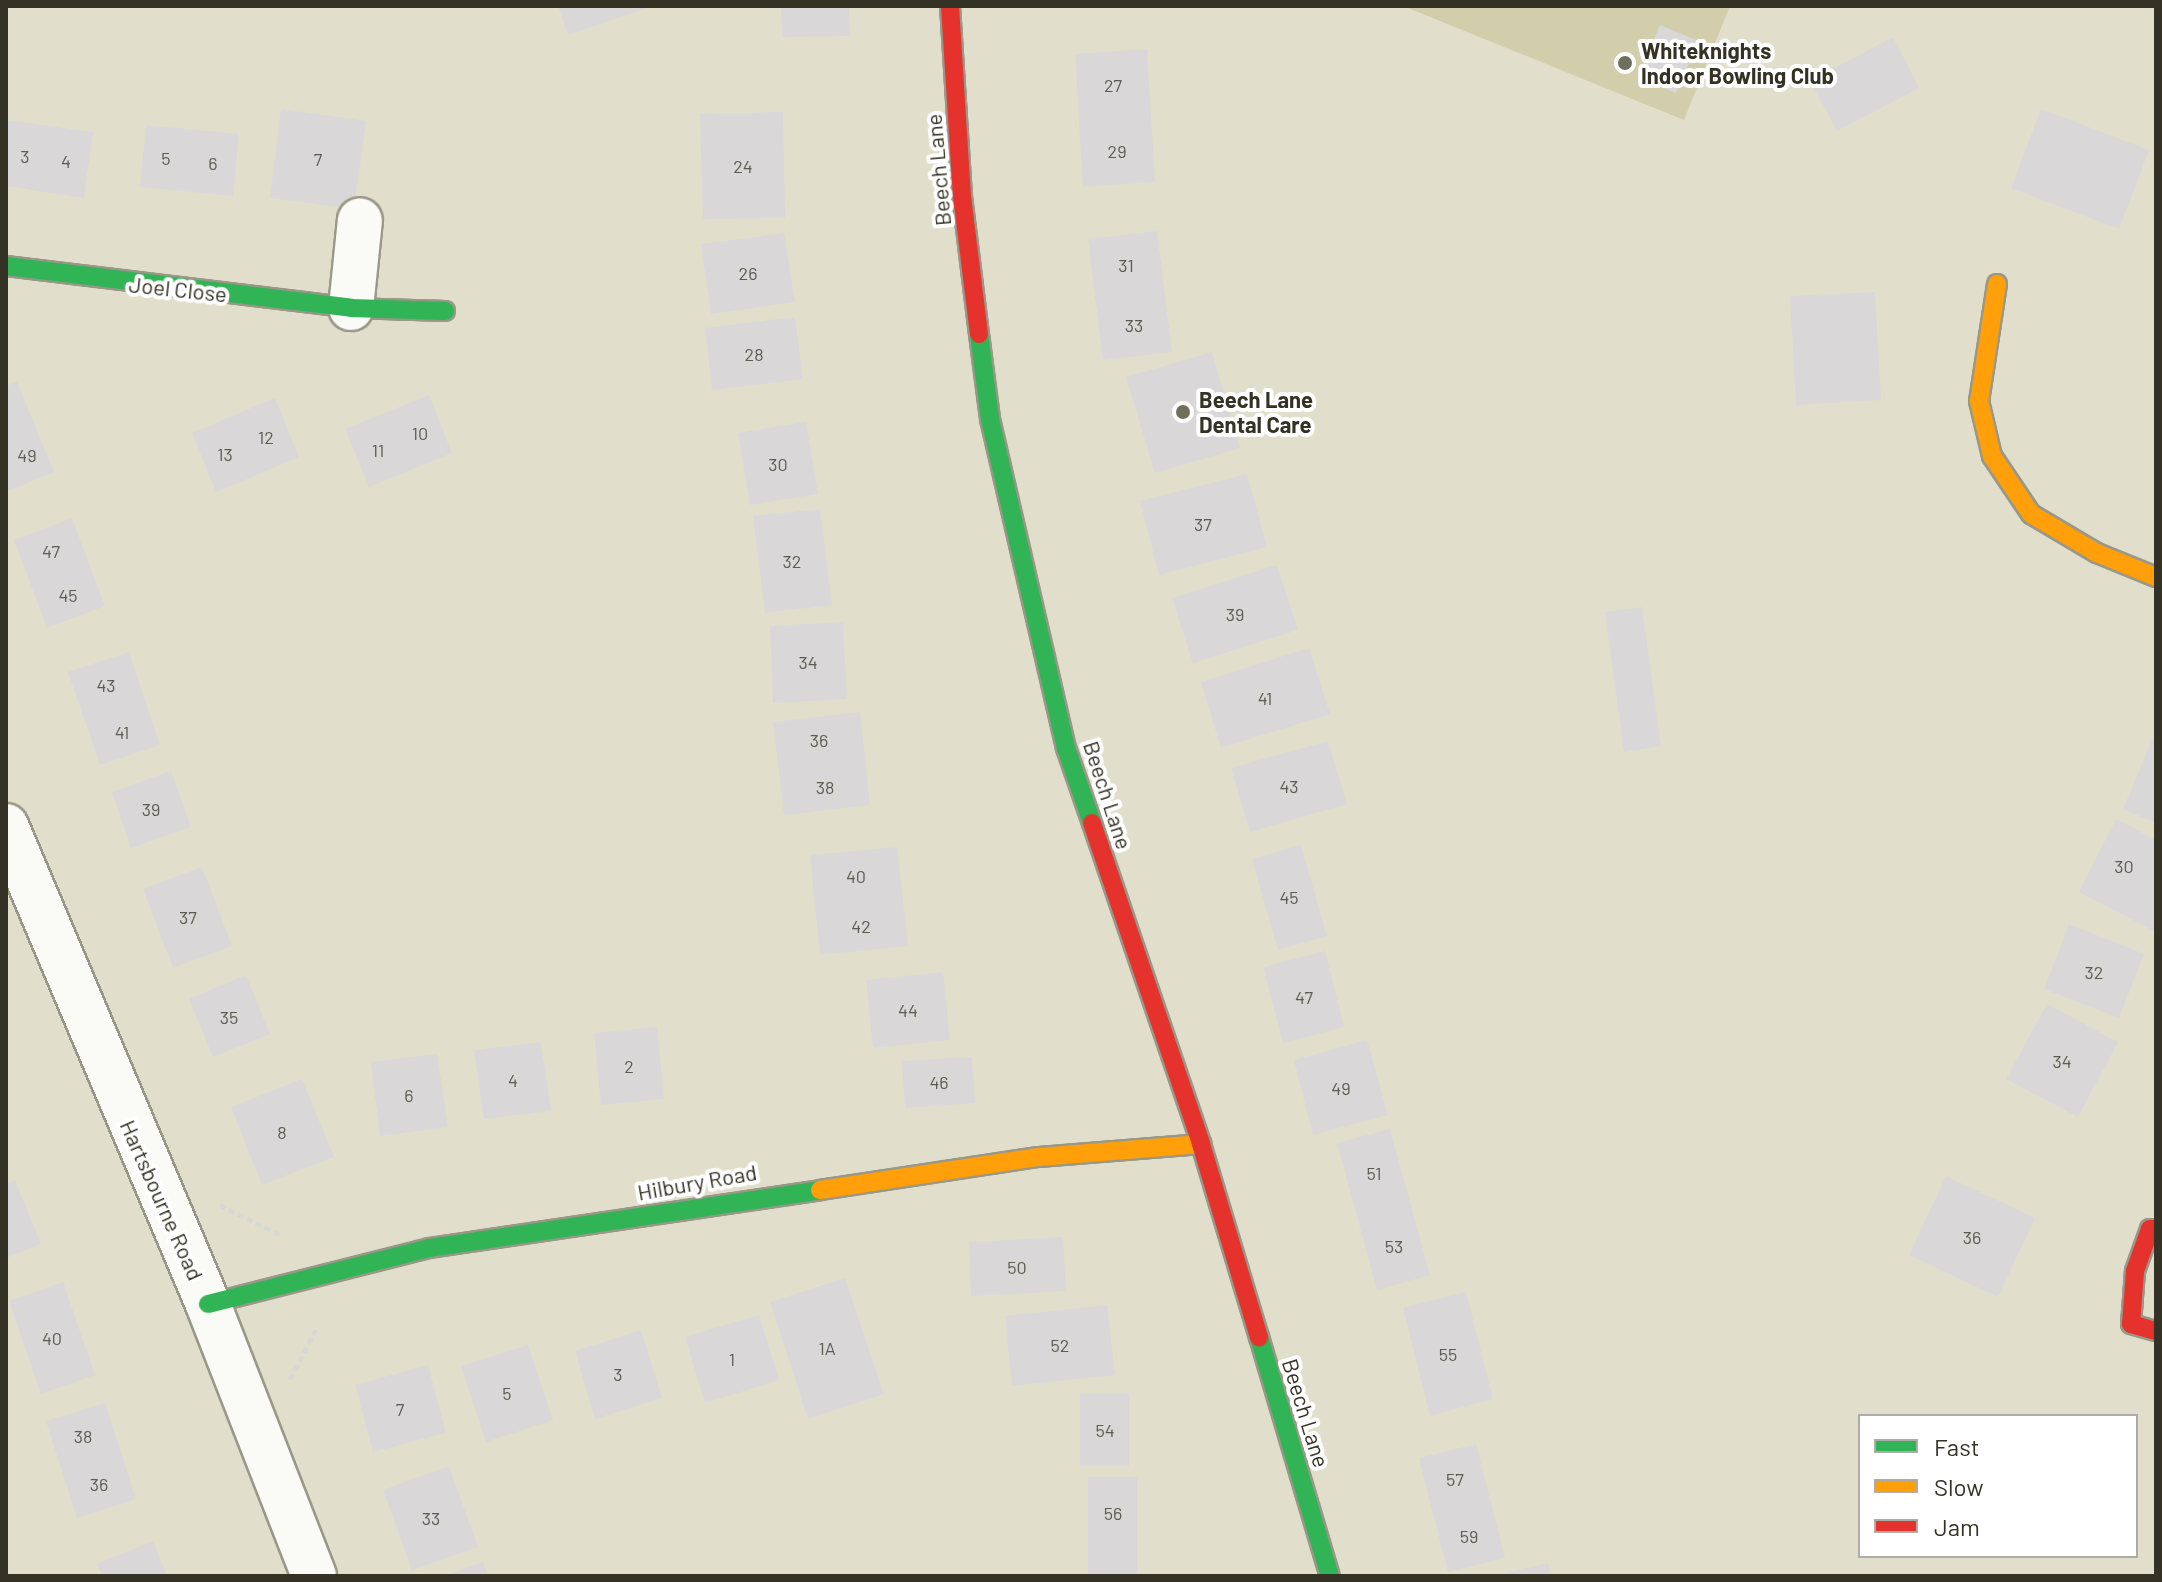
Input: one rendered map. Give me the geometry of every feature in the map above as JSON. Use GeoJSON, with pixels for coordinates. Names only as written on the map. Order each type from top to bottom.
{"type":"FeatureCollection","features":[{"type":"Feature","properties":{"kind":"street","name":"Beech Lane"},"geometry":{"type":"LineString","coordinates":[[950,6],[962,196],[990,419],[1066,748],[1201,1144],[1330,1576]]}},
{"type":"Feature","properties":{"kind":"street"},"geometry":{"type":"LineString","coordinates":[[351,308],[360,220]]}},
{"type":"Feature","properties":{"kind":"street","name":"Joel Close"},"geometry":{"type":"LineString","coordinates":[[6,266],[351,308],[445,311]]}},
{"type":"Feature","properties":{"kind":"street"},"geometry":{"type":"LineString","coordinates":[[1997,284],[1979,401],[1992,456],[2031,514],[2097,553],[2156,577]]}},
{"type":"Feature","properties":{"kind":"street","name":"Hartsbourne Road"},"geometry":{"type":"LineString","coordinates":[[6,826],[208,1304],[314,1576]]}},
{"type":"Feature","properties":{"kind":"street","name":"Hilbury Road"},"geometry":{"type":"LineString","coordinates":[[208,1304],[429,1248],[1009,1161],[1201,1144]]}},
{"type":"Feature","properties":{"kind":"street"},"geometry":{"type":"LineString","coordinates":[[2156,1229],[2150,1229],[2135,1271],[2131,1324],[2156,1331]]}},
{"type":"Feature","properties":{"kind":"shaded area","name":"Whiteknights Indoor Bowling Club"},"geometry":{"type":"Polygon","coordinates":[[[1403,6],[1730,6],[1684,120],[1403,6]]]}},
{"type":"Feature","properties":{"kind":"building"},"geometry":{"type":"Polygon","coordinates":[[[558,6],[653,6],[568,35],[558,6]]]}},
{"type":"Feature","properties":{"kind":"building"},"geometry":{"type":"Polygon","coordinates":[[[781,6],[849,6],[850,36],[782,37],[781,6]]]}},
{"type":"Feature","properties":{"kind":"building"},"geometry":{"type":"Polygon","coordinates":[[[1660,25],[1698,41],[1676,93],[1638,77],[1660,25]]]}},
{"type":"Feature","properties":{"kind":"building"},"geometry":{"type":"Polygon","coordinates":[[[1893,37],[1919,88],[1837,131],[1810,81],[1893,37]]]}},
{"type":"Feature","properties":{"kind":"building"},"geometry":{"type":"Polygon","coordinates":[[[1147,49],[1155,182],[1083,187],[1075,54],[1147,49]]]}},
{"type":"Feature","properties":{"kind":"building"},"geometry":{"type":"Polygon","coordinates":[[[281,109],[366,121],[354,209],[270,198],[281,109]]]}},
{"type":"Feature","properties":{"kind":"building"},"geometry":{"type":"Polygon","coordinates":[[[2041,109],[2149,150],[2119,229],[2011,188],[2041,109]]]}},
{"type":"Feature","properties":{"kind":"building"},"geometry":{"type":"Polygon","coordinates":[[[783,112],[785,218],[703,219],[700,114],[783,112]]]}},
{"type":"Feature","properties":{"kind":"building"},"geometry":{"type":"Polygon","coordinates":[[[6,120],[93,132],[84,198],[6,186],[6,120]]]}},
{"type":"Feature","properties":{"kind":"building"},"geometry":{"type":"Polygon","coordinates":[[[146,125],[239,134],[233,196],[140,187],[146,125]]]}},
{"type":"Feature","properties":{"kind":"building"},"geometry":{"type":"Polygon","coordinates":[[[1157,231],[1172,352],[1103,360],[1088,239],[1157,231]]]}},
{"type":"Feature","properties":{"kind":"building"},"geometry":{"type":"Polygon","coordinates":[[[784,233],[795,302],[711,314],[701,244],[784,233]]]}},
{"type":"Feature","properties":{"kind":"building"},"geometry":{"type":"Polygon","coordinates":[[[1875,292],[1881,400],[1796,405],[1790,296],[1875,292]]]}},
{"type":"Feature","properties":{"kind":"building"},"geometry":{"type":"Polygon","coordinates":[[[795,317],[803,379],[712,390],[705,328],[795,317]]]}},
{"type":"Feature","properties":{"kind":"building","name":"Beech Lane Dental Care"},"geometry":{"type":"Polygon","coordinates":[[[1212,352],[1240,448],[1155,473],[1126,377],[1212,352]]]}},
{"type":"Feature","properties":{"kind":"building"},"geometry":{"type":"Polygon","coordinates":[[[17,382],[54,472],[6,492],[6,386],[17,382]]]}},
{"type":"Feature","properties":{"kind":"building"},"geometry":{"type":"Polygon","coordinates":[[[429,395],[452,453],[369,487],[345,429],[429,395]]]}},
{"type":"Feature","properties":{"kind":"building"},"geometry":{"type":"Polygon","coordinates":[[[275,398],[299,457],[216,492],[192,433],[275,398]]]}},
{"type":"Feature","properties":{"kind":"building"},"geometry":{"type":"Polygon","coordinates":[[[806,422],[818,494],[750,505],[738,433],[806,422]]]}},
{"type":"Feature","properties":{"kind":"building"},"geometry":{"type":"Polygon","coordinates":[[[1247,474],[1267,547],[1159,575],[1140,501],[1247,474]]]}},
{"type":"Feature","properties":{"kind":"building"},"geometry":{"type":"Polygon","coordinates":[[[820,509],[832,605],[765,613],[753,516],[820,509]]]}},
{"type":"Feature","properties":{"kind":"building"},"geometry":{"type":"Polygon","coordinates":[[[72,518],[105,606],[47,628],[14,540],[72,518]]]}},
{"type":"Feature","properties":{"kind":"building"},"geometry":{"type":"Polygon","coordinates":[[[1277,565],[1298,630],[1193,663],[1172,598],[1277,565]]]}},
{"type":"Feature","properties":{"kind":"building"},"geometry":{"type":"Polygon","coordinates":[[[1642,607],[1661,746],[1624,752],[1605,612],[1642,607]]]}},
{"type":"Feature","properties":{"kind":"building"},"geometry":{"type":"Polygon","coordinates":[[[843,622],[847,699],[773,703],[770,626],[843,622]]]}},
{"type":"Feature","properties":{"kind":"building"},"geometry":{"type":"Polygon","coordinates":[[[1309,648],[1330,714],[1221,748],[1201,682],[1309,648]]]}},
{"type":"Feature","properties":{"kind":"building"},"geometry":{"type":"Polygon","coordinates":[[[129,652],[160,745],[100,765],[68,672],[129,652]]]}},
{"type":"Feature","properties":{"kind":"building"},"geometry":{"type":"Polygon","coordinates":[[[860,712],[870,805],[784,815],[773,722],[860,712]]]}},
{"type":"Feature","properties":{"kind":"building"},"geometry":{"type":"Polygon","coordinates":[[[2156,730],[2156,823],[2123,809],[2156,730]]]}},
{"type":"Feature","properties":{"kind":"building"},"geometry":{"type":"Polygon","coordinates":[[[1328,741],[1347,804],[1250,832],[1231,768],[1328,741]]]}},
{"type":"Feature","properties":{"kind":"building"},"geometry":{"type":"Polygon","coordinates":[[[171,771],[191,827],[131,848],[112,792],[171,771]]]}},
{"type":"Feature","properties":{"kind":"building"},"geometry":{"type":"Polygon","coordinates":[[[2116,819],[2156,840],[2156,932],[2079,892],[2116,819]]]}},
{"type":"Feature","properties":{"kind":"building"},"geometry":{"type":"Polygon","coordinates":[[[1301,845],[1327,936],[1278,950],[1252,859],[1301,845]]]}},
{"type":"Feature","properties":{"kind":"building"},"geometry":{"type":"Polygon","coordinates":[[[897,847],[908,946],[820,955],[810,855],[897,847]]]}},
{"type":"Feature","properties":{"kind":"building"},"geometry":{"type":"Polygon","coordinates":[[[202,867],[232,946],[173,968],[143,889],[202,867]]]}},
{"type":"Feature","properties":{"kind":"building"},"geometry":{"type":"Polygon","coordinates":[[[2069,924],[2144,954],[2119,1018],[2044,989],[2069,924]]]}},
{"type":"Feature","properties":{"kind":"building"},"geometry":{"type":"Polygon","coordinates":[[[1325,951],[1344,1027],[1283,1043],[1263,967],[1325,951]]]}},
{"type":"Feature","properties":{"kind":"building"},"geometry":{"type":"Polygon","coordinates":[[[943,972],[950,1040],[873,1048],[866,980],[943,972]]]}},
{"type":"Feature","properties":{"kind":"building"},"geometry":{"type":"Polygon","coordinates":[[[246,975],[270,1034],[213,1057],[189,999],[246,975]]]}},
{"type":"Feature","properties":{"kind":"building"},"geometry":{"type":"Polygon","coordinates":[[[2047,1004],[2118,1042],[2078,1117],[2006,1079],[2047,1004]]]}},
{"type":"Feature","properties":{"kind":"building"},"geometry":{"type":"Polygon","coordinates":[[[657,1027],[664,1099],[601,1105],[594,1033],[657,1027]]]}},
{"type":"Feature","properties":{"kind":"building"},"geometry":{"type":"Polygon","coordinates":[[[1367,1040],[1388,1115],[1313,1135],[1294,1060],[1367,1040]]]}},
{"type":"Feature","properties":{"kind":"building"},"geometry":{"type":"Polygon","coordinates":[[[541,1042],[551,1111],[484,1119],[474,1050],[541,1042]]]}},
{"type":"Feature","properties":{"kind":"building"},"geometry":{"type":"Polygon","coordinates":[[[437,1054],[448,1127],[380,1136],[371,1062],[437,1054]]]}},
{"type":"Feature","properties":{"kind":"building"},"geometry":{"type":"Polygon","coordinates":[[[972,1057],[975,1103],[905,1108],[902,1061],[972,1057]]]}},
{"type":"Feature","properties":{"kind":"building"},"geometry":{"type":"Polygon","coordinates":[[[302,1079],[334,1157],[262,1185],[231,1107],[302,1079]]]}},
{"type":"Feature","properties":{"kind":"building"},"geometry":{"type":"Polygon","coordinates":[[[1390,1129],[1430,1275],[1377,1290],[1337,1143],[1390,1129]]]}},
{"type":"Feature","properties":{"kind":"building"},"geometry":{"type":"Polygon","coordinates":[[[1946,1176],[2035,1218],[1998,1297],[1909,1255],[1946,1176]]]}},
{"type":"Feature","properties":{"kind":"building"},"geometry":{"type":"Polygon","coordinates":[[[15,1180],[41,1244],[6,1258],[6,1184],[15,1180]]]}},
{"type":"Feature","properties":{"kind":"building"},"geometry":{"type":"Polygon","coordinates":[[[1063,1237],[1066,1291],[971,1296],[969,1242],[1063,1237]]]}},
{"type":"Feature","properties":{"kind":"building"},"geometry":{"type":"Polygon","coordinates":[[[845,1278],[884,1394],[808,1419],[770,1302],[845,1278]]]}},
{"type":"Feature","properties":{"kind":"building"},"geometry":{"type":"Polygon","coordinates":[[[63,1282],[95,1375],[41,1394],[9,1301],[63,1282]]]}},
{"type":"Feature","properties":{"kind":"building"},"geometry":{"type":"Polygon","coordinates":[[[1466,1292],[1493,1399],[1430,1416],[1403,1308],[1466,1292]]]}},
{"type":"Feature","properties":{"kind":"building"},"geometry":{"type":"Polygon","coordinates":[[[1107,1305],[1115,1375],[1012,1386],[1005,1316],[1107,1305]]]}},
{"type":"Feature","properties":{"kind":"building"},"geometry":{"type":"Polygon","coordinates":[[[759,1315],[779,1380],[705,1403],[685,1337],[759,1315]]]}},
{"type":"Feature","properties":{"kind":"building"},"geometry":{"type":"Polygon","coordinates":[[[641,1330],[662,1398],[595,1419],[575,1351],[641,1330]]]}},
{"type":"Feature","properties":{"kind":"building"},"geometry":{"type":"Polygon","coordinates":[[[528,1345],[553,1420],[486,1442],[461,1366],[528,1345]]]}},
{"type":"Feature","properties":{"kind":"building"},"geometry":{"type":"Polygon","coordinates":[[[428,1365],[446,1433],[373,1452],[355,1385],[428,1365]]]}},
{"type":"Feature","properties":{"kind":"building"},"geometry":{"type":"Polygon","coordinates":[[[1080,1394],[1129,1394],[1129,1466],[1080,1466],[1080,1394]]]}},
{"type":"Feature","properties":{"kind":"building"},"geometry":{"type":"Polygon","coordinates":[[[105,1403],[136,1499],[77,1518],[46,1421],[105,1403]]]}},
{"type":"Feature","properties":{"kind":"building"},"geometry":{"type":"Polygon","coordinates":[[[1476,1444],[1505,1558],[1448,1572],[1419,1458],[1476,1444]]]}},
{"type":"Feature","properties":{"kind":"building"},"geometry":{"type":"Polygon","coordinates":[[[449,1466],[478,1547],[412,1570],[383,1490],[449,1466]]]}},
{"type":"Feature","properties":{"kind":"building"},"geometry":{"type":"Polygon","coordinates":[[[1088,1477],[1137,1477],[1137,1576],[1088,1576],[1088,1477]]]}},
{"type":"Feature","properties":{"kind":"building"},"geometry":{"type":"Polygon","coordinates":[[[153,1541],[167,1576],[102,1576],[97,1564],[153,1541]]]}},
{"type":"Feature","properties":{"kind":"building"},"geometry":{"type":"Polygon","coordinates":[[[483,1562],[488,1576],[444,1576],[483,1562]]]}},
{"type":"Feature","properties":{"kind":"building"},"geometry":{"type":"Polygon","coordinates":[[[1548,1563],[1551,1576],[1498,1576],[1498,1575],[1548,1563]]]}},
{"type":"Feature","properties":{"kind":"traffic: fast"},"geometry":{"type":"LineString","coordinates":[[6,266],[351,308],[445,311]]}},
{"type":"Feature","properties":{"kind":"traffic: fast"},"geometry":{"type":"LineString","coordinates":[[979,334],[990,419],[1066,748],[1092,823]]}},
{"type":"Feature","properties":{"kind":"traffic: fast"},"geometry":{"type":"LineString","coordinates":[[208,1304],[429,1248],[820,1190]]}},
{"type":"Feature","properties":{"kind":"traffic: fast"},"geometry":{"type":"LineString","coordinates":[[1259,1337],[1330,1576]]}},
{"type":"Feature","properties":{"kind":"traffic: slow"},"geometry":{"type":"LineString","coordinates":[[1997,284],[1979,401],[1992,456],[2031,514],[2097,553],[2156,577]]}},
{"type":"Feature","properties":{"kind":"traffic: slow"},"geometry":{"type":"LineString","coordinates":[[820,1190],[1039,1157],[1201,1144]]}},
{"type":"Feature","properties":{"kind":"traffic: jam"},"geometry":{"type":"LineString","coordinates":[[950,6],[962,196],[979,334]]}},
{"type":"Feature","properties":{"kind":"traffic: jam"},"geometry":{"type":"LineString","coordinates":[[1092,823],[1201,1144],[1259,1337]]}},
{"type":"Feature","properties":{"kind":"traffic: jam"},"geometry":{"type":"LineString","coordinates":[[2156,1229],[2150,1229],[2135,1271],[2131,1324],[2156,1331]]}},
{"type":"Feature","properties":{"kind":"place","name":"Whiteknights Indoor Bowling Club"},"geometry":{"type":"Point","coordinates":[1625,63]}},
{"type":"Feature","properties":{"kind":"place","name":"Beech Lane Dental Care"},"geometry":{"type":"Point","coordinates":[1183,412]}}]}
